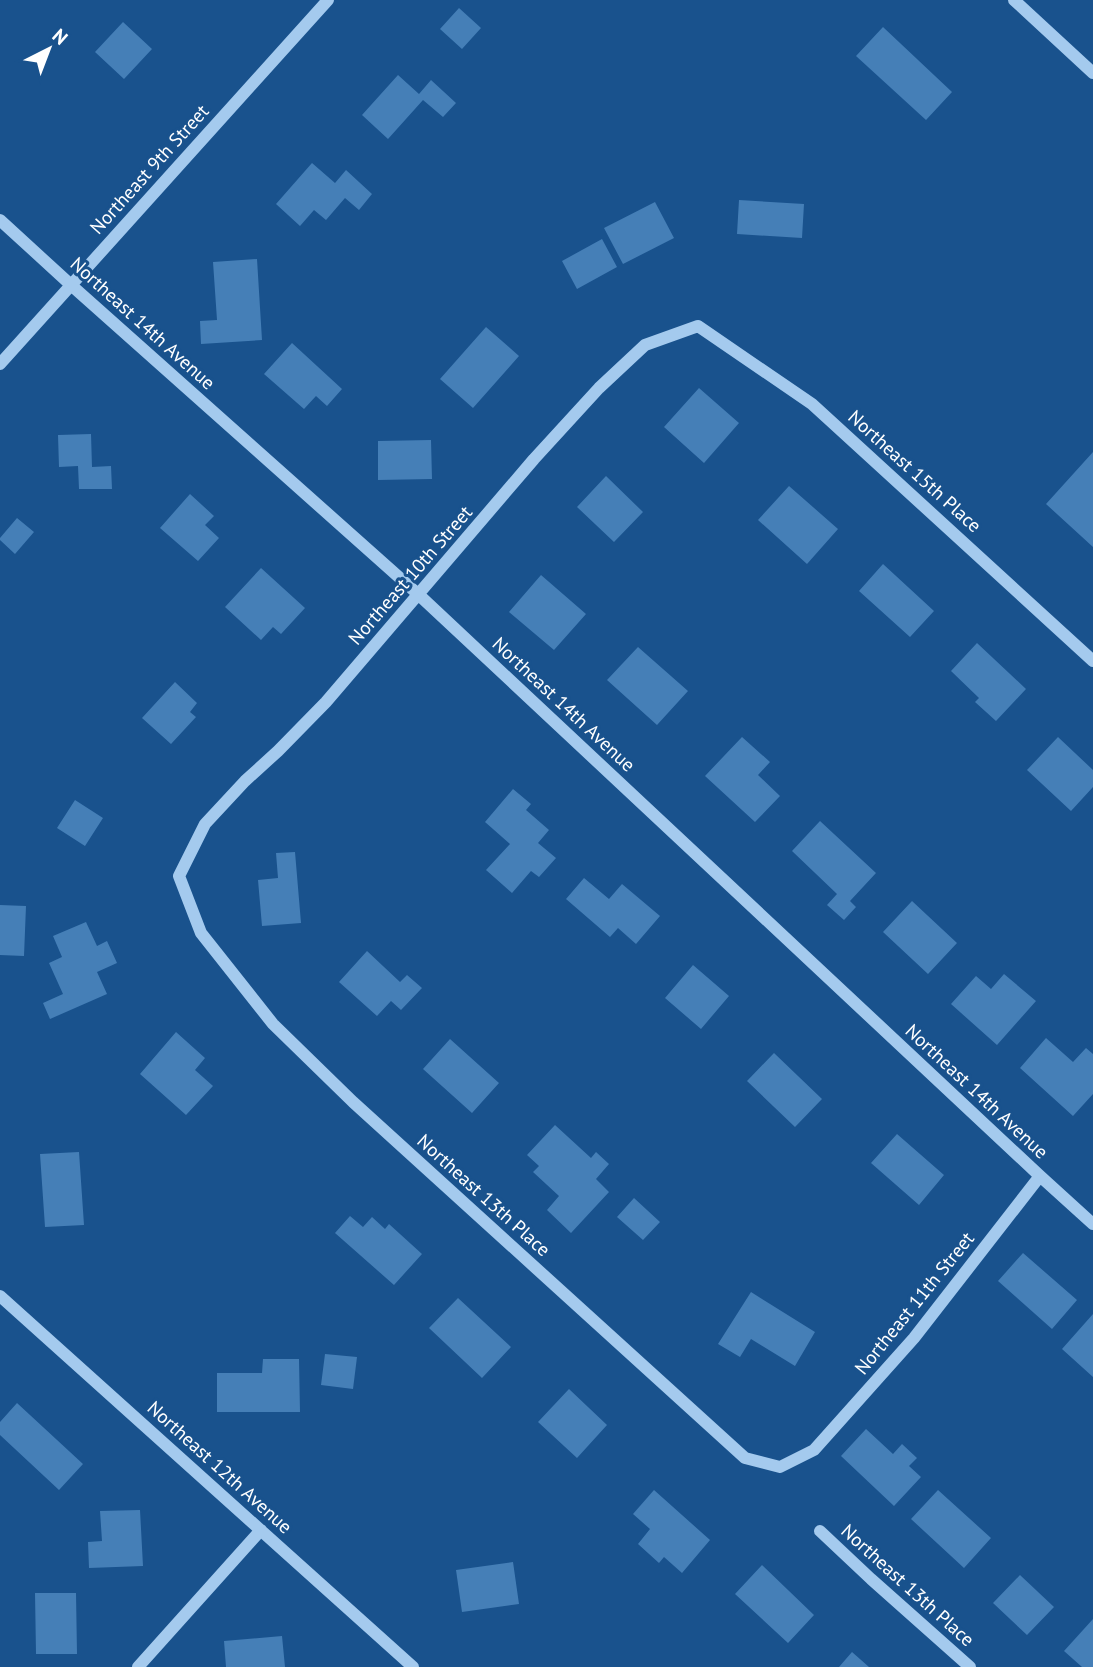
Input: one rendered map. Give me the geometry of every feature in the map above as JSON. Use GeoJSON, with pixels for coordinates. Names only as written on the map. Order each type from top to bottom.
{"type":"FeatureCollection","features":[{"type":"Feature","properties":{"kind":"street","name":"Northeast 9th Street"},"geometry":{"type":"LineString","coordinates":[[0,365],[328,0]]}},
{"type":"Feature","properties":{"kind":"street"},"geometry":{"type":"LineString","coordinates":[[1014,0],[1093,73]]}},
{"type":"Feature","properties":{"kind":"street","name":"Northeast 14th Avenue"},"geometry":{"type":"LineString","coordinates":[[0,220],[419,595],[1093,1224]]}},
{"type":"Feature","properties":{"kind":"street","name":"Northeast 10th Street"},"geometry":{"type":"LineString","coordinates":[[181,880],[179,876],[205,824],[326,702],[534,459],[599,388],[645,345],[698,326]]}},
{"type":"Feature","properties":{"kind":"street","name":"Northeast 15th Place"},"geometry":{"type":"LineString","coordinates":[[698,326],[812,404],[1093,661]]}},
{"type":"Feature","properties":{"kind":"street","name":"Northeast 13th Place"},"geometry":{"type":"LineString","coordinates":[[181,880],[201,933],[273,1024],[353,1101],[746,1458],[780,1467],[814,1450]]}},
{"type":"Feature","properties":{"kind":"street","name":"Northeast 11th Street"},"geometry":{"type":"LineString","coordinates":[[814,1450],[914,1338],[1040,1176]]}},
{"type":"Feature","properties":{"kind":"street","name":"Northeast 12th Avenue"},"geometry":{"type":"LineString","coordinates":[[0,1296],[413,1667]]}},
{"type":"Feature","properties":{"kind":"street"},"geometry":{"type":"LineString","coordinates":[[138,1667],[261,1530]]}},
{"type":"Feature","properties":{"kind":"street","name":"Northeast 13th Place"},"geometry":{"type":"LineString","coordinates":[[820,1531],[970,1667]]}},
{"type":"Feature","properties":{"kind":"building"},"geometry":{"type":"Polygon","coordinates":[[[459,8],[481,28],[462,49],[440,29],[459,8]]]}},
{"type":"Feature","properties":{"kind":"building"},"geometry":{"type":"Polygon","coordinates":[[[123,22],[152,49],[124,79],[95,52],[123,22]]]}},
{"type":"Feature","properties":{"kind":"building"},"geometry":{"type":"Polygon","coordinates":[[[883,27],[952,92],[926,120],[856,56],[883,27]]]}},
{"type":"Feature","properties":{"kind":"building"},"geometry":{"type":"Polygon","coordinates":[[[398,75],[419,94],[431,80],[456,103],[443,117],[423,100],[388,139],[362,115],[398,75]]]}},
{"type":"Feature","properties":{"kind":"building"},"geometry":{"type":"Polygon","coordinates":[[[312,163],[335,183],[346,170],[372,194],[359,210],[345,198],[326,220],[314,210],[300,226],[276,204],[312,163]]]}},
{"type":"Feature","properties":{"kind":"building"},"geometry":{"type":"Polygon","coordinates":[[[739,200],[804,204],[802,238],[737,234],[739,200]]]}},
{"type":"Feature","properties":{"kind":"building"},"geometry":{"type":"Polygon","coordinates":[[[655,202],[674,238],[623,264],[604,228],[655,202]]]}},
{"type":"Feature","properties":{"kind":"building"},"geometry":{"type":"Polygon","coordinates":[[[602,239],[617,267],[577,289],[562,261],[602,239]]]}},
{"type":"Feature","properties":{"kind":"building"},"geometry":{"type":"Polygon","coordinates":[[[257,259],[262,340],[201,344],[200,321],[217,320],[213,262],[257,259]]]}},
{"type":"Feature","properties":{"kind":"building"},"geometry":{"type":"Polygon","coordinates":[[[486,327],[519,356],[473,408],[440,379],[486,327]]]}},
{"type":"Feature","properties":{"kind":"building"},"geometry":{"type":"Polygon","coordinates":[[[292,343],[342,389],[327,406],[316,396],[304,409],[264,374],[292,343]]]}},
{"type":"Feature","properties":{"kind":"building"},"geometry":{"type":"Polygon","coordinates":[[[699,388],[739,423],[704,463],[664,427],[699,388]]]}},
{"type":"Feature","properties":{"kind":"building"},"geometry":{"type":"Polygon","coordinates":[[[91,434],[92,467],[111,466],[112,489],[79,489],[78,466],[59,467],[58,435],[91,434]]]}},
{"type":"Feature","properties":{"kind":"building"},"geometry":{"type":"Polygon","coordinates":[[[431,440],[432,479],[378,480],[378,441],[431,440]]]}},
{"type":"Feature","properties":{"kind":"building"},"geometry":{"type":"Polygon","coordinates":[[[1093,452],[1093,547],[1046,504],[1093,452]]]}},
{"type":"Feature","properties":{"kind":"building"},"geometry":{"type":"Polygon","coordinates":[[[606,476],[643,512],[614,542],[577,507],[606,476]]]}},
{"type":"Feature","properties":{"kind":"building"},"geometry":{"type":"Polygon","coordinates":[[[789,486],[838,529],[807,564],[758,520],[789,486]]]}},
{"type":"Feature","properties":{"kind":"building"},"geometry":{"type":"Polygon","coordinates":[[[190,494],[214,516],[205,525],[219,538],[198,561],[160,528],[190,494]]]}},
{"type":"Feature","properties":{"kind":"building"},"geometry":{"type":"Polygon","coordinates":[[[17,518],[34,532],[15,554],[0,538],[17,518]]]}},
{"type":"Feature","properties":{"kind":"building"},"geometry":{"type":"Polygon","coordinates":[[[883,564],[934,611],[910,637],[859,591],[883,564]]]}},
{"type":"Feature","properties":{"kind":"building"},"geometry":{"type":"Polygon","coordinates":[[[261,568],[305,608],[281,634],[273,627],[261,640],[225,607],[261,568]]]}},
{"type":"Feature","properties":{"kind":"building"},"geometry":{"type":"Polygon","coordinates":[[[541,575],[586,614],[554,650],[509,612],[541,575]]]}},
{"type":"Feature","properties":{"kind":"building"},"geometry":{"type":"Polygon","coordinates":[[[977,643],[1026,689],[996,721],[975,702],[979,698],[951,671],[977,643]]]}},
{"type":"Feature","properties":{"kind":"building"},"geometry":{"type":"Polygon","coordinates":[[[638,647],[688,691],[657,725],[607,680],[638,647]]]}},
{"type":"Feature","properties":{"kind":"building"},"geometry":{"type":"Polygon","coordinates":[[[175,682],[197,703],[190,712],[196,717],[171,744],[142,718],[175,682]]]}},
{"type":"Feature","properties":{"kind":"building"},"geometry":{"type":"Polygon","coordinates":[[[742,737],[770,762],[758,775],[780,796],[755,822],[705,776],[742,737]]]}},
{"type":"Feature","properties":{"kind":"building"},"geometry":{"type":"Polygon","coordinates":[[[1058,737],[1093,770],[1093,787],[1071,811],[1027,770],[1058,737]]]}},
{"type":"Feature","properties":{"kind":"building"},"geometry":{"type":"Polygon","coordinates":[[[513,789],[531,804],[526,810],[549,830],[538,843],[556,858],[539,877],[531,871],[512,893],[486,870],[510,844],[485,822],[513,789]]]}},
{"type":"Feature","properties":{"kind":"building"},"geometry":{"type":"Polygon","coordinates":[[[75,800],[103,818],[85,846],[57,828],[75,800]]]}},
{"type":"Feature","properties":{"kind":"building"},"geometry":{"type":"Polygon","coordinates":[[[820,821],[876,873],[850,901],[856,907],[844,920],[827,905],[837,894],[792,851],[820,821]]]}},
{"type":"Feature","properties":{"kind":"building"},"geometry":{"type":"Polygon","coordinates":[[[295,852],[301,923],[262,926],[258,880],[278,878],[276,853],[295,852]]]}},
{"type":"Feature","properties":{"kind":"building"},"geometry":{"type":"Polygon","coordinates":[[[584,878],[609,899],[622,884],[660,916],[636,944],[618,928],[610,937],[566,899],[584,878]]]}},
{"type":"Feature","properties":{"kind":"building"},"geometry":{"type":"Polygon","coordinates":[[[912,901],[957,943],[928,974],[883,932],[912,901]]]}},
{"type":"Feature","properties":{"kind":"building"},"geometry":{"type":"Polygon","coordinates":[[[0,905],[26,906],[24,956],[0,955],[0,905]]]}},
{"type":"Feature","properties":{"kind":"building"},"geometry":{"type":"Polygon","coordinates":[[[86,922],[97,946],[107,941],[117,963],[97,972],[107,994],[50,1019],[43,1003],[63,994],[49,963],[62,957],[53,936],[86,922]]]}},
{"type":"Feature","properties":{"kind":"building"},"geometry":{"type":"Polygon","coordinates":[[[367,951],[400,982],[407,975],[422,988],[401,1010],[391,1001],[377,1016],[339,982],[367,951]]]}},
{"type":"Feature","properties":{"kind":"building"},"geometry":{"type":"Polygon","coordinates":[[[693,965],[729,996],[701,1029],[665,998],[693,965]]]}},
{"type":"Feature","properties":{"kind":"building"},"geometry":{"type":"Polygon","coordinates":[[[1004,974],[1036,1001],[997,1045],[951,1004],[976,976],[991,989],[1004,974]]]}},
{"type":"Feature","properties":{"kind":"building"},"geometry":{"type":"Polygon","coordinates":[[[176,1032],[205,1058],[195,1070],[213,1086],[186,1115],[140,1074],[176,1032]]]}},
{"type":"Feature","properties":{"kind":"building"},"geometry":{"type":"Polygon","coordinates":[[[1046,1038],[1073,1062],[1086,1048],[1093,1054],[1093,1094],[1073,1116],[1020,1068],[1046,1038]]]}},
{"type":"Feature","properties":{"kind":"building"},"geometry":{"type":"Polygon","coordinates":[[[450,1039],[499,1083],[472,1113],[423,1069],[450,1039]]]}},
{"type":"Feature","properties":{"kind":"building"},"geometry":{"type":"Polygon","coordinates":[[[774,1053],[822,1099],[795,1127],[747,1081],[774,1053]]]}},
{"type":"Feature","properties":{"kind":"building"},"geometry":{"type":"Polygon","coordinates":[[[555,1125],[591,1158],[596,1152],[609,1164],[596,1179],[609,1192],[571,1233],[547,1210],[559,1196],[533,1172],[539,1166],[527,1155],[555,1125]]]}},
{"type":"Feature","properties":{"kind":"building"},"geometry":{"type":"Polygon","coordinates":[[[897,1134],[944,1175],[919,1205],[871,1163],[897,1134]]]}},
{"type":"Feature","properties":{"kind":"building"},"geometry":{"type":"Polygon","coordinates":[[[79,1152],[84,1225],[45,1227],[40,1154],[79,1152]]]}},
{"type":"Feature","properties":{"kind":"building"},"geometry":{"type":"Polygon","coordinates":[[[634,1198],[660,1222],[643,1240],[617,1217],[634,1198]]]}},
{"type":"Feature","properties":{"kind":"building"},"geometry":{"type":"Polygon","coordinates":[[[350,1216],[363,1227],[372,1217],[385,1229],[389,1224],[422,1254],[394,1285],[335,1233],[350,1216]]]}},
{"type":"Feature","properties":{"kind":"building"},"geometry":{"type":"Polygon","coordinates":[[[1023,1253],[1077,1300],[1052,1329],[998,1281],[1023,1253]]]}},
{"type":"Feature","properties":{"kind":"building"},"geometry":{"type":"Polygon","coordinates":[[[751,1292],[815,1332],[795,1366],[751,1339],[740,1357],[718,1344],[751,1292]]]}},
{"type":"Feature","properties":{"kind":"building"},"geometry":{"type":"Polygon","coordinates":[[[458,1298],[511,1347],[482,1378],[429,1328],[458,1298]]]}},
{"type":"Feature","properties":{"kind":"building"},"geometry":{"type":"Polygon","coordinates":[[[1093,1314],[1093,1377],[1062,1349],[1093,1314]]]}},
{"type":"Feature","properties":{"kind":"building"},"geometry":{"type":"Polygon","coordinates":[[[325,1354],[357,1357],[353,1389],[321,1385],[325,1354]]]}},
{"type":"Feature","properties":{"kind":"building"},"geometry":{"type":"Polygon","coordinates":[[[263,1359],[299,1359],[300,1412],[217,1412],[217,1373],[262,1373],[263,1359]]]}},
{"type":"Feature","properties":{"kind":"building"},"geometry":{"type":"Polygon","coordinates":[[[569,1389],[607,1425],[577,1458],[538,1422],[569,1389]]]}},
{"type":"Feature","properties":{"kind":"building"},"geometry":{"type":"Polygon","coordinates":[[[17,1403],[83,1464],[59,1490],[0,1435],[0,1422],[17,1403]]]}},
{"type":"Feature","properties":{"kind":"building"},"geometry":{"type":"Polygon","coordinates":[[[866,1429],[893,1454],[902,1444],[917,1458],[909,1466],[921,1477],[894,1506],[841,1456],[866,1429]]]}},
{"type":"Feature","properties":{"kind":"building"},"geometry":{"type":"Polygon","coordinates":[[[654,1490],[710,1540],[682,1573],[664,1557],[659,1563],[638,1544],[650,1529],[633,1514],[654,1490]]]}},
{"type":"Feature","properties":{"kind":"building"},"geometry":{"type":"Polygon","coordinates":[[[938,1490],[991,1538],[964,1568],[911,1519],[938,1490]]]}},
{"type":"Feature","properties":{"kind":"building"},"geometry":{"type":"Polygon","coordinates":[[[140,1510],[143,1566],[89,1568],[88,1542],[102,1541],[100,1511],[140,1510]]]}},
{"type":"Feature","properties":{"kind":"building"},"geometry":{"type":"Polygon","coordinates":[[[513,1562],[519,1604],[462,1612],[456,1570],[513,1562]]]}},
{"type":"Feature","properties":{"kind":"building"},"geometry":{"type":"Polygon","coordinates":[[[762,1565],[814,1615],[788,1643],[735,1594],[762,1565]]]}},
{"type":"Feature","properties":{"kind":"building"},"geometry":{"type":"Polygon","coordinates":[[[1020,1575],[1054,1607],[1027,1635],[993,1603],[1020,1575]]]}},
{"type":"Feature","properties":{"kind":"building"},"geometry":{"type":"Polygon","coordinates":[[[35,1593],[76,1593],[77,1654],[36,1654],[35,1593]]]}},
{"type":"Feature","properties":{"kind":"building"},"geometry":{"type":"Polygon","coordinates":[[[1093,1619],[1093,1667],[1082,1667],[1064,1651],[1093,1619]]]}},
{"type":"Feature","properties":{"kind":"building"},"geometry":{"type":"Polygon","coordinates":[[[282,1636],[285,1667],[226,1667],[224,1641],[282,1636]]]}},
{"type":"Feature","properties":{"kind":"building"},"geometry":{"type":"Polygon","coordinates":[[[852,1652],[869,1667],[839,1667],[852,1652]]]}}]}
